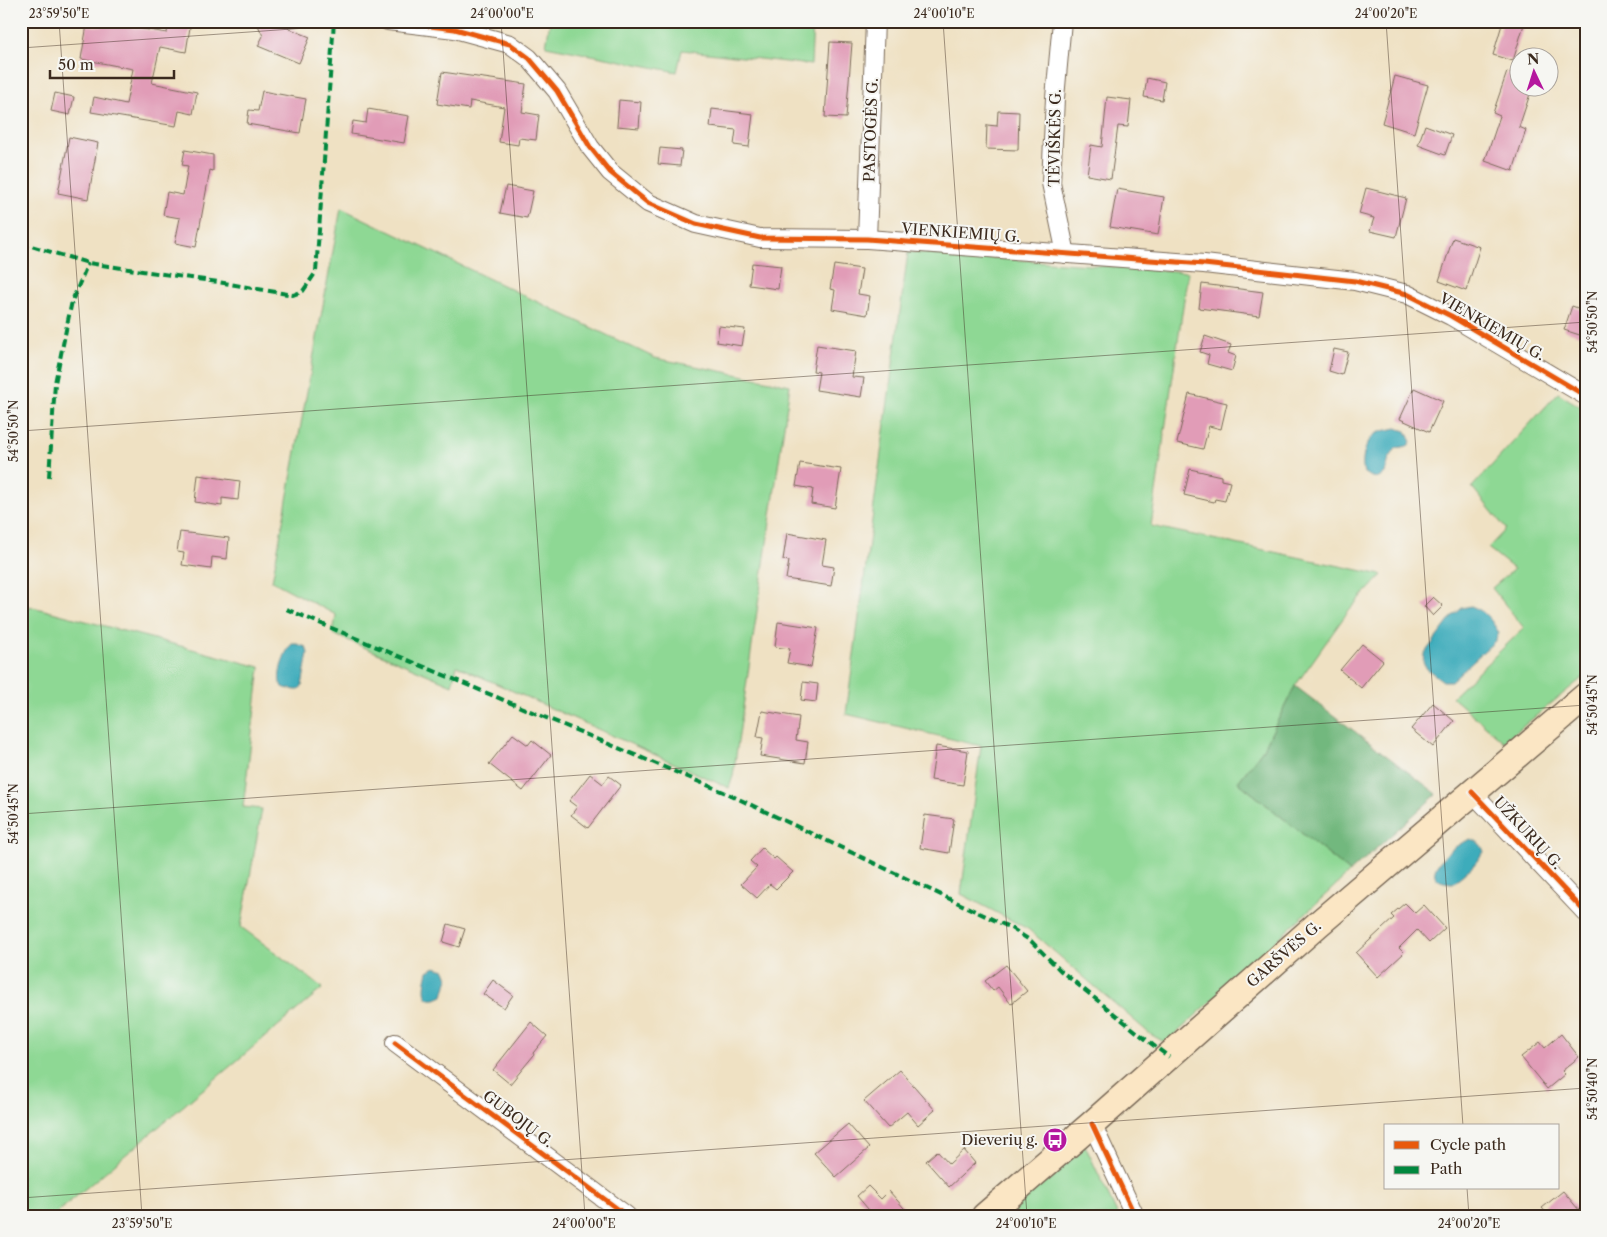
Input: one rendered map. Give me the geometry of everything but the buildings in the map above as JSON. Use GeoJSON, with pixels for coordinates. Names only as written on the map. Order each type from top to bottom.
{"type":"FeatureCollection","features":[{"type":"Feature","properties":{"kind":"main road","name":"GARŠVĖS G."},"geometry":{"type":"LineString","coordinates":[[985,1216],[1317,925],[1586,696]]}},
{"type":"Feature","properties":{"kind":"street","name":"VIENKIEMIŲ G."},"geometry":{"type":"LineString","coordinates":[[388,21],[455,29],[510,44],[529,58],[557,91],[590,147],[610,172],[648,204],[696,224],[760,238],[868,239],[1234,266],[1355,281],[1407,294],[1458,320],[1586,396]]}},
{"type":"Feature","properties":{"kind":"street","name":"PASTOGĖS G."},"geometry":{"type":"LineString","coordinates":[[868,239],[875,21]]}},
{"type":"Feature","properties":{"kind":"street","name":"TĖVIŠKĖS G."},"geometry":{"type":"LineString","coordinates":[[1062,21],[1055,98],[1052,183],[1066,254]]}},
{"type":"Feature","properties":{"kind":"street","name":"UŽKURIŲ G."},"geometry":{"type":"LineString","coordinates":[[1472,792],[1586,913]]}},
{"type":"Feature","properties":{"kind":"street","name":"GUBOJŲ G."},"geometry":{"type":"LineString","coordinates":[[395,1043],[627,1216]]}},
{"type":"Feature","properties":{"kind":"street"},"geometry":{"type":"LineString","coordinates":[[1092,1124],[1135,1216]]}},
{"type":"Feature","properties":{"kind":"green space"},"geometry":{"type":"Polygon","coordinates":[[[550,21],[813,21],[811,65],[682,50],[677,72],[546,46],[550,21]]]}},
{"type":"Feature","properties":{"kind":"green space"},"geometry":{"type":"Polygon","coordinates":[[[341,208],[655,358],[790,385],[733,776],[729,788],[457,666],[452,685],[333,634],[336,615],[272,581],[341,208]]]}},
{"type":"Feature","properties":{"kind":"green space"},"geometry":{"type":"Polygon","coordinates":[[[908,252],[1188,272],[1151,526],[1382,575],[1349,610],[1295,686],[1264,748],[1238,782],[1350,872],[1166,1043],[1150,1034],[1028,929],[961,894],[981,746],[846,714],[908,252]]]}},
{"type":"Feature","properties":{"kind":"green space"},"geometry":{"type":"Polygon","coordinates":[[[1558,393],[1586,410],[1586,675],[1504,742],[1452,697],[1524,628],[1492,588],[1514,569],[1488,548],[1506,529],[1472,487],[1558,393]]]}},
{"type":"Feature","properties":{"kind":"green space"},"geometry":{"type":"Polygon","coordinates":[[[29,606],[260,667],[243,807],[262,809],[241,927],[323,988],[53,1216],[21,1216],[21,642],[29,606]]]}},
{"type":"Feature","properties":{"kind":"green space"},"geometry":{"type":"Polygon","coordinates":[[[1295,686],[1437,794],[1350,872],[1238,782],[1264,748],[1295,686]]]}},
{"type":"Feature","properties":{"kind":"green space"},"geometry":{"type":"Polygon","coordinates":[[[1083,1141],[1118,1216],[996,1216],[1083,1141]]]}},
{"type":"Feature","properties":{"kind":"water"},"geometry":{"type":"Polygon","coordinates":[[[1396,428],[1406,431],[1411,442],[1408,446],[1396,448],[1389,459],[1385,473],[1379,478],[1364,473],[1364,454],[1369,441],[1377,433],[1396,428]]]}},
{"type":"Feature","properties":{"kind":"water"},"geometry":{"type":"Polygon","coordinates":[[[1471,606],[1487,616],[1499,633],[1495,641],[1451,681],[1443,681],[1427,669],[1423,662],[1424,654],[1452,617],[1462,608],[1471,606]]]}},
{"type":"Feature","properties":{"kind":"water"},"geometry":{"type":"Polygon","coordinates":[[[292,644],[306,647],[308,653],[302,686],[297,690],[284,688],[280,681],[282,663],[292,644]]]}},
{"type":"Feature","properties":{"kind":"water"},"geometry":{"type":"Polygon","coordinates":[[[1471,839],[1482,847],[1484,852],[1473,866],[1453,883],[1436,878],[1435,873],[1441,860],[1461,843],[1471,839]]]}},
{"type":"Feature","properties":{"kind":"water"},"geometry":{"type":"Polygon","coordinates":[[[435,967],[445,970],[448,978],[443,996],[430,999],[425,993],[425,988],[428,971],[435,967]]]}},
{"type":"Feature","properties":{"kind":"marked path"},"geometry":{"type":"LineString","coordinates":[[21,243],[88,263],[293,295],[303,291],[316,272],[334,21]]}},
{"type":"Feature","properties":{"kind":"marked path"},"geometry":{"type":"LineString","coordinates":[[49,477],[55,383],[72,301],[88,263]]}},
{"type":"Feature","properties":{"kind":"marked path"},"geometry":{"type":"LineString","coordinates":[[286,609],[726,793],[1011,928],[1031,941],[1061,971],[1169,1057]]}},
{"type":"Feature","properties":{"kind":"cycle path"},"geometry":{"type":"LineString","coordinates":[[388,21],[455,29],[510,44],[529,58],[557,91],[590,147],[610,172],[648,203],[696,224],[760,238],[867,239],[1204,264],[1355,281],[1407,294],[1451,316],[1586,396]]}},
{"type":"Feature","properties":{"kind":"cycle path"},"geometry":{"type":"LineString","coordinates":[[1472,792],[1586,913]]}},
{"type":"Feature","properties":{"kind":"cycle path"},"geometry":{"type":"LineString","coordinates":[[395,1043],[627,1216]]}},
{"type":"Feature","properties":{"kind":"cycle path"},"geometry":{"type":"LineString","coordinates":[[1092,1124],[1135,1216]]}},
{"type":"Feature","properties":{"kind":"place","name":"Dieverių g."},"geometry":{"type":"Point","coordinates":[1055,1140]}}]}
